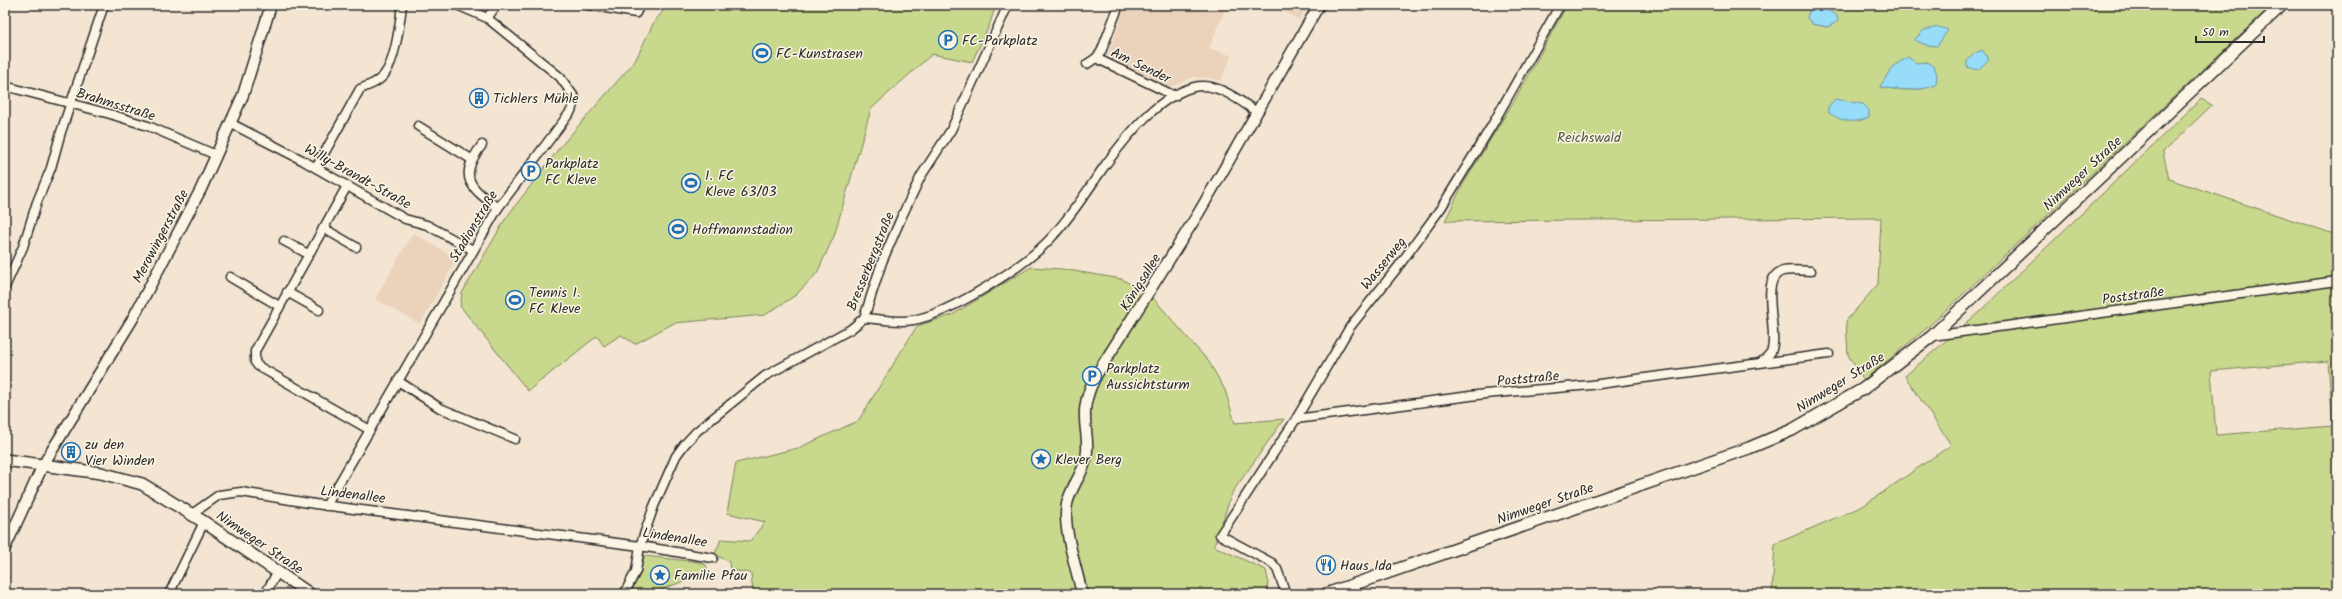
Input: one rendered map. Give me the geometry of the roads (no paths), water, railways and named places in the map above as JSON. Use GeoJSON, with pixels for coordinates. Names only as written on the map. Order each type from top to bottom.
{"type":"FeatureCollection","features":[{"type":"Feature","properties":{"kind":"main road","name":"Nimweger Straße"},"geometry":{"type":"LineString","coordinates":[[1326,594],[1339,592],[1749,448],[1778,436],[1824,413],[1863,389],[1932,336],[2282,5]]}},
{"type":"Feature","properties":{"kind":"main road"},"geometry":{"type":"LineString","coordinates":[[5,460],[102,473],[130,480],[192,514]]}},
{"type":"Feature","properties":{"kind":"main road","name":"Nimweger Straße"},"geometry":{"type":"LineString","coordinates":[[192,514],[310,594]]}},
{"type":"Feature","properties":{"kind":"street"},"geometry":{"type":"LineString","coordinates":[[5,288],[23,247],[37,202],[51,168],[70,103],[104,5]]}},
{"type":"Feature","properties":{"kind":"street","name":"Merowingerstraße"},"geometry":{"type":"LineString","coordinates":[[5,548],[43,465],[132,320],[179,232],[230,123],[255,60],[271,5]]}},
{"type":"Feature","properties":{"kind":"street"},"geometry":{"type":"LineString","coordinates":[[316,168],[360,89],[374,84],[386,72],[398,35],[402,5]]}},
{"type":"Feature","properties":{"kind":"street","name":"Stadionstraße"},"geometry":{"type":"LineString","coordinates":[[326,506],[498,208],[571,110],[575,98],[560,77],[487,18],[457,5]]}},
{"type":"Feature","properties":{"kind":"street"},"geometry":{"type":"LineString","coordinates":[[487,18],[497,5]]}},
{"type":"Feature","properties":{"kind":"street"},"geometry":{"type":"LineString","coordinates":[[588,5],[636,13],[640,5]]}},
{"type":"Feature","properties":{"kind":"street","name":"Bresserbergstraße"},"geometry":{"type":"LineString","coordinates":[[624,594],[636,571],[640,546],[673,462],[697,431],[765,376],[851,328],[864,318],[882,262],[902,216],[921,176],[951,130],[1008,5]]}},
{"type":"Feature","properties":{"kind":"street","name":"Am Sender"},"geometry":{"type":"LineString","coordinates":[[1087,64],[1096,58],[1101,52],[1119,5]]}},
{"type":"Feature","properties":{"kind":"street","name":"Königsallee"},"geometry":{"type":"LineString","coordinates":[[1082,594],[1066,511],[1070,494],[1086,460],[1087,443],[1084,417],[1089,390],[1100,369],[1194,221],[1319,5]]}},
{"type":"Feature","properties":{"kind":"street","name":"Wasserweg"},"geometry":{"type":"LineString","coordinates":[[1286,594],[1277,569],[1272,563],[1220,535],[1296,418],[1350,327],[1398,267],[1445,203],[1491,127],[1560,5]]}},
{"type":"Feature","properties":{"kind":"street","name":"Am Sender"},"geometry":{"type":"LineString","coordinates":[[1096,58],[1175,96]]}},
{"type":"Feature","properties":{"kind":"street","name":"Brahmsstraße"},"geometry":{"type":"LineString","coordinates":[[5,86],[148,126],[216,155]]}},
{"type":"Feature","properties":{"kind":"street"},"geometry":{"type":"LineString","coordinates":[[864,318],[911,321],[934,315],[954,306],[1026,260],[1050,239],[1134,128],[1159,106],[1175,96],[1195,87],[1208,87],[1224,92],[1257,112]]}},
{"type":"Feature","properties":{"kind":"street","name":"Willy-Brandt-Straße"},"geometry":{"type":"LineString","coordinates":[[230,123],[316,168],[405,219],[427,225],[473,250]]}},
{"type":"Feature","properties":{"kind":"street"},"geometry":{"type":"LineString","coordinates":[[418,126],[472,159]]}},
{"type":"Feature","properties":{"kind":"street"},"geometry":{"type":"LineString","coordinates":[[482,145],[472,159],[468,172],[468,181],[474,190],[498,208]]}},
{"type":"Feature","properties":{"kind":"street"},"geometry":{"type":"LineString","coordinates":[[347,186],[255,351],[255,362],[258,366],[370,430]]}},
{"type":"Feature","properties":{"kind":"street"},"geometry":{"type":"LineString","coordinates":[[323,228],[356,247]]}},
{"type":"Feature","properties":{"kind":"street"},"geometry":{"type":"LineString","coordinates":[[284,241],[308,254]]}},
{"type":"Feature","properties":{"kind":"street"},"geometry":{"type":"LineString","coordinates":[[1762,361],[1771,352],[1774,331],[1769,289],[1774,276],[1782,271],[1811,271]]}},
{"type":"Feature","properties":{"kind":"street"},"geometry":{"type":"LineString","coordinates":[[230,277],[280,306]]}},
{"type":"Feature","properties":{"kind":"street","name":"Poststraße"},"geometry":{"type":"LineString","coordinates":[[1932,336],[2337,281]]}},
{"type":"Feature","properties":{"kind":"street"},"geometry":{"type":"LineString","coordinates":[[287,292],[319,310]]}},
{"type":"Feature","properties":{"kind":"street","name":"Poststraße"},"geometry":{"type":"LineString","coordinates":[[1296,418],[1488,394],[1591,385],[1762,361],[1829,354]]}},
{"type":"Feature","properties":{"kind":"street"},"geometry":{"type":"LineString","coordinates":[[398,381],[440,408],[515,439]]}},
{"type":"Feature","properties":{"kind":"street","name":"Lindenallee"},"geometry":{"type":"LineString","coordinates":[[192,514],[219,495],[241,492],[326,506],[640,546],[713,558]]}},
{"type":"Feature","properties":{"kind":"street"},"geometry":{"type":"LineString","coordinates":[[169,594],[204,522]]}},
{"type":"Feature","properties":{"kind":"street"},"geometry":{"type":"LineString","coordinates":[[265,594],[277,573]]}},
{"type":"Feature","properties":{"kind":"water"},"geometry":{"type":"Polygon","coordinates":[[[1811,5],[1825,5],[1827,9],[1837,16],[1838,21],[1828,27],[1812,24],[1807,18],[1811,5]]]}},
{"type":"Feature","properties":{"kind":"water"},"geometry":{"type":"Polygon","coordinates":[[[1939,27],[1948,30],[1937,46],[1926,45],[1914,40],[1924,30],[1939,27]]]}},
{"type":"Feature","properties":{"kind":"water"},"geometry":{"type":"Polygon","coordinates":[[[1982,50],[1989,59],[1978,70],[1967,67],[1967,61],[1974,54],[1982,50]]]}},
{"type":"Feature","properties":{"kind":"water"},"geometry":{"type":"Polygon","coordinates":[[[1908,57],[1916,63],[1927,62],[1934,66],[1937,75],[1936,85],[1922,89],[1908,90],[1880,87],[1892,67],[1908,57]]]}},
{"type":"Feature","properties":{"kind":"water"},"geometry":{"type":"Polygon","coordinates":[[[1835,99],[1863,104],[1869,110],[1869,117],[1859,121],[1849,121],[1834,116],[1829,113],[1828,107],[1835,99]]]}},
{"type":"Feature","properties":{"kind":"place","name":"FC-Parkplatz"},"geometry":{"type":"Point","coordinates":[948,40]}},
{"type":"Feature","properties":{"kind":"place","name":"FC-Kunstrasen"},"geometry":{"type":"Point","coordinates":[762,53]}},
{"type":"Feature","properties":{"kind":"place","name":"Tichlers Mühle"},"geometry":{"type":"Point","coordinates":[479,98]}},
{"type":"Feature","properties":{"kind":"place","name":"Parkplatz FC Kleve"},"geometry":{"type":"Point","coordinates":[531,171]}},
{"type":"Feature","properties":{"kind":"place","name":"1. FC Kleve 63/03"},"geometry":{"type":"Point","coordinates":[691,183]}},
{"type":"Feature","properties":{"kind":"place","name":"Hoffmannstadion"},"geometry":{"type":"Point","coordinates":[678,229]}},
{"type":"Feature","properties":{"kind":"place","name":"Tennis 1. FC Kleve"},"geometry":{"type":"Point","coordinates":[515,300]}},
{"type":"Feature","properties":{"kind":"place","name":"Parkplatz Aussichtsturm"},"geometry":{"type":"Point","coordinates":[1092,376]}},
{"type":"Feature","properties":{"kind":"place","name":"zu den Vier Winden"},"geometry":{"type":"Point","coordinates":[71,452]}},
{"type":"Feature","properties":{"kind":"place","name":"Klever Berg"},"geometry":{"type":"Point","coordinates":[1041,459]}},
{"type":"Feature","properties":{"kind":"place","name":"Haus Ida"},"geometry":{"type":"Point","coordinates":[1326,565]}},
{"type":"Feature","properties":{"kind":"place","name":"Familie Pfau"},"geometry":{"type":"Point","coordinates":[660,575]}},
{"type":"Feature","properties":{"kind":"park label","name":"Reichswald"},"geometry":{"type":"Point","coordinates":[1589,137]}}]}
